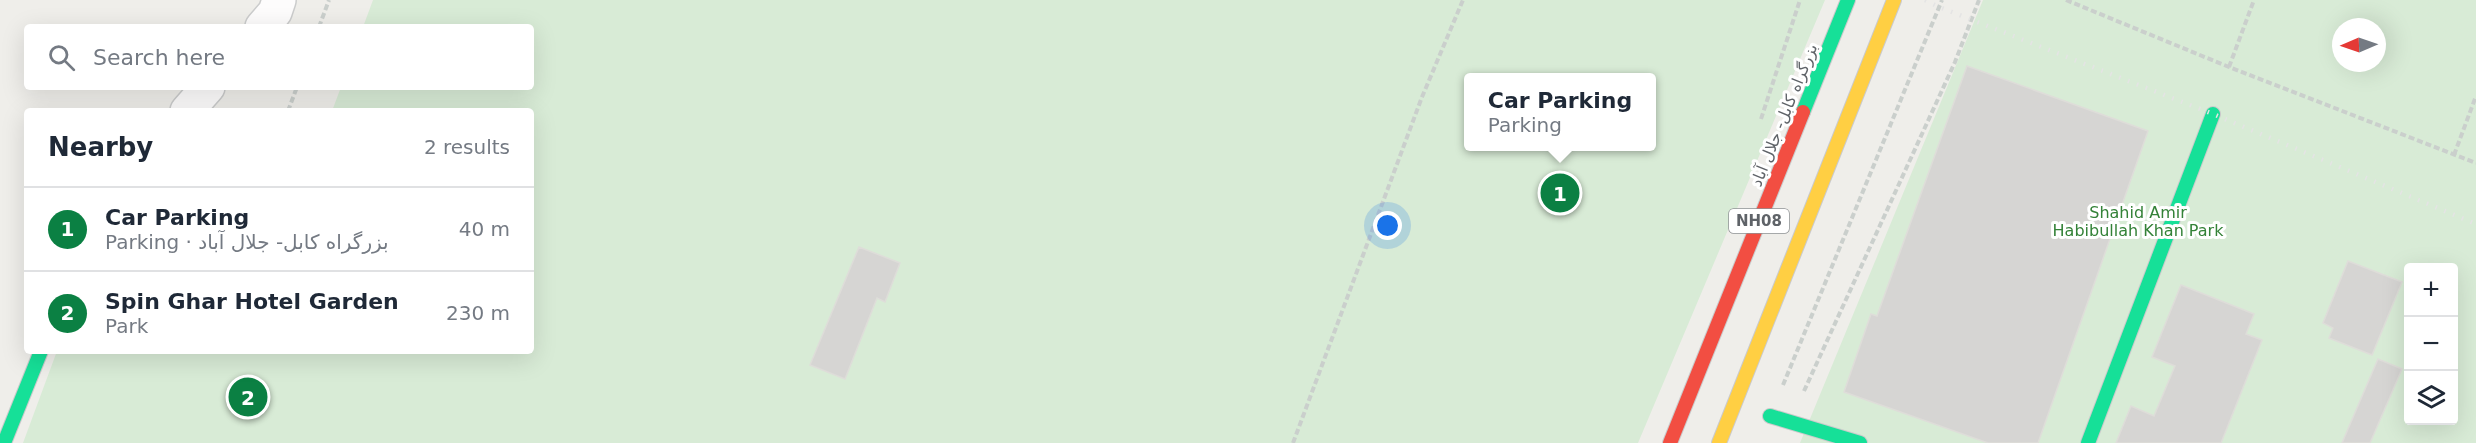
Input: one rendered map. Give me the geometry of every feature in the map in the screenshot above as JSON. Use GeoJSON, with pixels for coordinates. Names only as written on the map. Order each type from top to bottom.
{"type":"FeatureCollection","features":[{"type":"Feature","properties":{"kind":"main road","name":"بزرگراه کابل- جلال آباد"},"geometry":{"type":"LineString","coordinates":[[1670,443],[1848,0]]}},
{"type":"Feature","properties":{"kind":"main road","name":"NH08"},"geometry":{"type":"LineString","coordinates":[[1719,443],[1894,0]]}},
{"type":"Feature","properties":{"kind":"main road"},"geometry":{"type":"LineString","coordinates":[[2088,443],[2213,114]]}},
{"type":"Feature","properties":{"kind":"main road"},"geometry":{"type":"LineString","coordinates":[[4,443],[41,354]]}},
{"type":"Feature","properties":{"kind":"main road"},"geometry":{"type":"LineString","coordinates":[[1770,416],[1791,420],[1860,443]]}},
{"type":"Feature","properties":{"kind":"street"},"geometry":{"type":"LineString","coordinates":[[265,24],[275,12],[279,0]]}},
{"type":"Feature","properties":{"kind":"street"},"geometry":{"type":"LineString","coordinates":[[190,108],[205,90]]}},
{"type":"Feature","properties":{"kind":"path"},"geometry":{"type":"LineString","coordinates":[[320,24],[329,0]]}},
{"type":"Feature","properties":{"kind":"path"},"geometry":{"type":"LineString","coordinates":[[1293,443],[1422,97],[1463,0]]}},
{"type":"Feature","properties":{"kind":"path"},"geometry":{"type":"LineString","coordinates":[[1770,416],[1942,0]]}},
{"type":"Feature","properties":{"kind":"path"},"geometry":{"type":"LineString","coordinates":[[1791,420],[1955,62],[1979,0]]}},
{"type":"Feature","properties":{"kind":"path"},"geometry":{"type":"LineString","coordinates":[[2066,0],[2229,67],[2476,163]]}},
{"type":"Feature","properties":{"kind":"path"},"geometry":{"type":"LineString","coordinates":[[2229,67],[2254,0]]}},
{"type":"Feature","properties":{"kind":"path"},"geometry":{"type":"LineString","coordinates":[[289,108],[296,90]]}},
{"type":"Feature","properties":{"kind":"path"},"geometry":{"type":"LineString","coordinates":[[2454,155],[2476,96]]}},
{"type":"Feature","properties":{"kind":"green space"},"geometry":{"type":"Polygon","coordinates":[[[373,0],[1825,0],[1638,443],[23,443],[56,354],[534,354],[534,108],[333,108],[340,90],[534,90],[534,24],[364,24],[373,0]]]}},
{"type":"Feature","properties":{"kind":"green space","name":"Shahid Amir Habibullah Khan Park"},"geometry":{"type":"Polygon","coordinates":[[[1983,0],[2476,0],[2476,443],[1800,443],[1983,0]]]}},
{"type":"Feature","properties":{"kind":"building"},"geometry":{"type":"Polygon","coordinates":[[[1967,66],[2148,131],[2038,443],[1988,443],[1844,392],[1871,314],[1877,316],[1967,66]]]}},
{"type":"Feature","properties":{"kind":"building"},"geometry":{"type":"Polygon","coordinates":[[[859,247],[900,263],[885,302],[877,298],[845,379],[810,365],[859,247]]]}},
{"type":"Feature","properties":{"kind":"building"},"geometry":{"type":"Polygon","coordinates":[[[2348,261],[2402,282],[2372,355],[2329,338],[2333,328],[2323,323],[2348,261]]]}},
{"type":"Feature","properties":{"kind":"building"},"geometry":{"type":"Polygon","coordinates":[[[2181,285],[2254,314],[2246,334],[2262,340],[2221,443],[2116,443],[2131,406],[2154,416],[2175,366],[2152,357],[2181,285]]]}},
{"type":"Feature","properties":{"kind":"building"},"geometry":{"type":"Polygon","coordinates":[[[2378,359],[2402,369],[2370,443],[2342,443],[2378,359]]]}},
{"type":"Feature","properties":{"kind":"railway"},"geometry":{"type":"LineString","coordinates":[[1925,0],[2213,114],[2476,224]]}},
{"type":"Feature","properties":{"kind":"traffic: fast"},"geometry":{"type":"LineString","coordinates":[[1803,112],[1848,0]]}},
{"type":"Feature","properties":{"kind":"traffic: fast"},"geometry":{"type":"LineString","coordinates":[[2088,443],[2213,114]]}},
{"type":"Feature","properties":{"kind":"traffic: fast"},"geometry":{"type":"LineString","coordinates":[[4,443],[40,354]]}},
{"type":"Feature","properties":{"kind":"traffic: fast"},"geometry":{"type":"LineString","coordinates":[[1770,416],[1860,443]]}},
{"type":"Feature","properties":{"kind":"traffic: slow"},"geometry":{"type":"LineString","coordinates":[[1719,443],[1894,0]]}},
{"type":"Feature","properties":{"kind":"traffic: jam"},"geometry":{"type":"LineString","coordinates":[[1670,443],[1803,112]]}},
{"type":"Feature","properties":{"kind":"place","name":"Car Parking"},"geometry":{"type":"Point","coordinates":[1560,193]}},
{"type":"Feature","properties":{"kind":"place","name":"Spin Ghar Hotel Garden"},"geometry":{"type":"Point","coordinates":[248,397]}}]}
